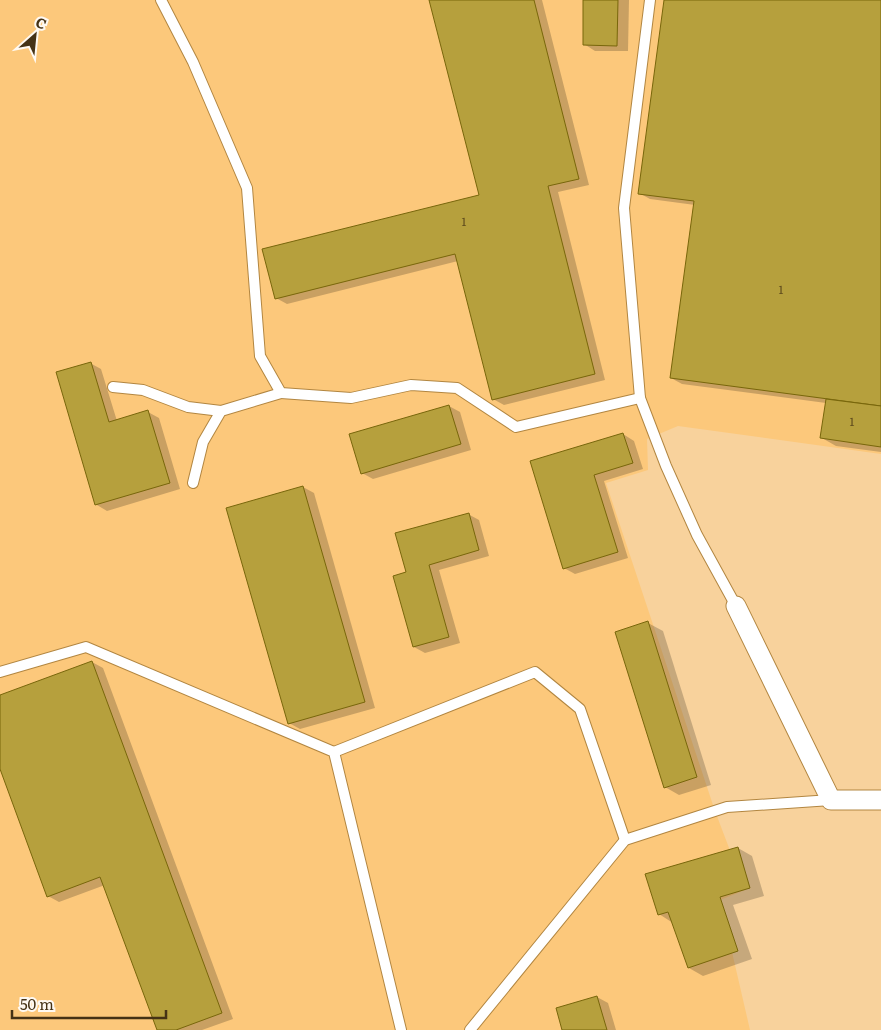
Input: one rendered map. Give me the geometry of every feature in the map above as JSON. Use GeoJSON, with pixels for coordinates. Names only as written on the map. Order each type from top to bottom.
{"type":"FeatureCollection","features":[{"type":"Feature","properties":{"kind":"street"},"geometry":{"type":"LineString","coordinates":[[736,606],[831,800],[881,800]]}},
{"type":"Feature","properties":{"kind":"lane"},"geometry":{"type":"LineString","coordinates":[[161,0],[193,62],[247,188],[260,356],[281,394]]}},
{"type":"Feature","properties":{"kind":"lane"},"geometry":{"type":"LineString","coordinates":[[650,0],[624,208],[640,398],[666,466],[697,535],[736,606]]}},
{"type":"Feature","properties":{"kind":"lane"},"geometry":{"type":"LineString","coordinates":[[113,387],[143,390],[188,407],[221,411],[281,394],[351,398],[411,385],[457,388],[516,427],[640,398]]}},
{"type":"Feature","properties":{"kind":"lane"},"geometry":{"type":"LineString","coordinates":[[193,484],[203,442],[221,411]]}},
{"type":"Feature","properties":{"kind":"lane"},"geometry":{"type":"LineString","coordinates":[[0,672],[86,647],[334,752],[535,672],[580,709],[625,840]]}},
{"type":"Feature","properties":{"kind":"lane"},"geometry":{"type":"LineString","coordinates":[[334,752],[401,1030]]}},
{"type":"Feature","properties":{"kind":"lane"},"geometry":{"type":"LineString","coordinates":[[470,1030],[625,840],[727,806],[831,800]]}},
{"type":"Feature","properties":{"kind":"shaded area"},"geometry":{"type":"Polygon","coordinates":[[[0,0],[881,0],[881,454],[678,426],[647,439],[648,470],[606,483],[715,811],[745,890],[720,900],[750,1030],[0,1030],[0,0]]]}},
{"type":"Feature","properties":{"kind":"building"},"geometry":{"type":"Polygon","coordinates":[[[429,0],[534,0],[579,179],[548,186],[595,374],[492,400],[455,254],[275,299],[262,249],[479,195],[429,0]]]}},
{"type":"Feature","properties":{"kind":"building"},"geometry":{"type":"Polygon","coordinates":[[[583,0],[618,0],[617,46],[583,45],[583,0]]]}},
{"type":"Feature","properties":{"kind":"building"},"geometry":{"type":"Polygon","coordinates":[[[664,0],[881,0],[881,406],[670,378],[694,201],[638,194],[664,0]]]}},
{"type":"Feature","properties":{"kind":"building"},"geometry":{"type":"Polygon","coordinates":[[[91,362],[109,422],[148,410],[170,483],[95,505],[56,372],[91,362]]]}},
{"type":"Feature","properties":{"kind":"building"},"geometry":{"type":"Polygon","coordinates":[[[826,399],[881,406],[881,447],[820,438],[826,399]]]}},
{"type":"Feature","properties":{"kind":"building"},"geometry":{"type":"Polygon","coordinates":[[[449,405],[461,444],[361,474],[349,434],[449,405]]]}},
{"type":"Feature","properties":{"kind":"building"},"geometry":{"type":"Polygon","coordinates":[[[623,433],[633,463],[594,475],[618,552],[563,569],[530,461],[623,433]]]}},
{"type":"Feature","properties":{"kind":"building"},"geometry":{"type":"Polygon","coordinates":[[[303,486],[365,702],[288,724],[226,508],[303,486]]]}},
{"type":"Feature","properties":{"kind":"building"},"geometry":{"type":"Polygon","coordinates":[[[469,513],[479,550],[429,565],[449,637],[413,647],[393,576],[406,572],[395,533],[469,513]]]}},
{"type":"Feature","properties":{"kind":"building"},"geometry":{"type":"Polygon","coordinates":[[[648,621],[697,777],[664,788],[615,632],[648,621]]]}},
{"type":"Feature","properties":{"kind":"building"},"geometry":{"type":"Polygon","coordinates":[[[92,661],[222,1013],[176,1030],[157,1030],[100,877],[47,897],[0,769],[0,695],[92,661]]]}},
{"type":"Feature","properties":{"kind":"building"},"geometry":{"type":"Polygon","coordinates":[[[738,847],[750,888],[720,897],[738,951],[688,968],[668,912],[658,915],[645,874],[738,847]]]}},
{"type":"Feature","properties":{"kind":"building"},"geometry":{"type":"Polygon","coordinates":[[[597,996],[607,1030],[562,1030],[556,1008],[597,996]]]}}]}
